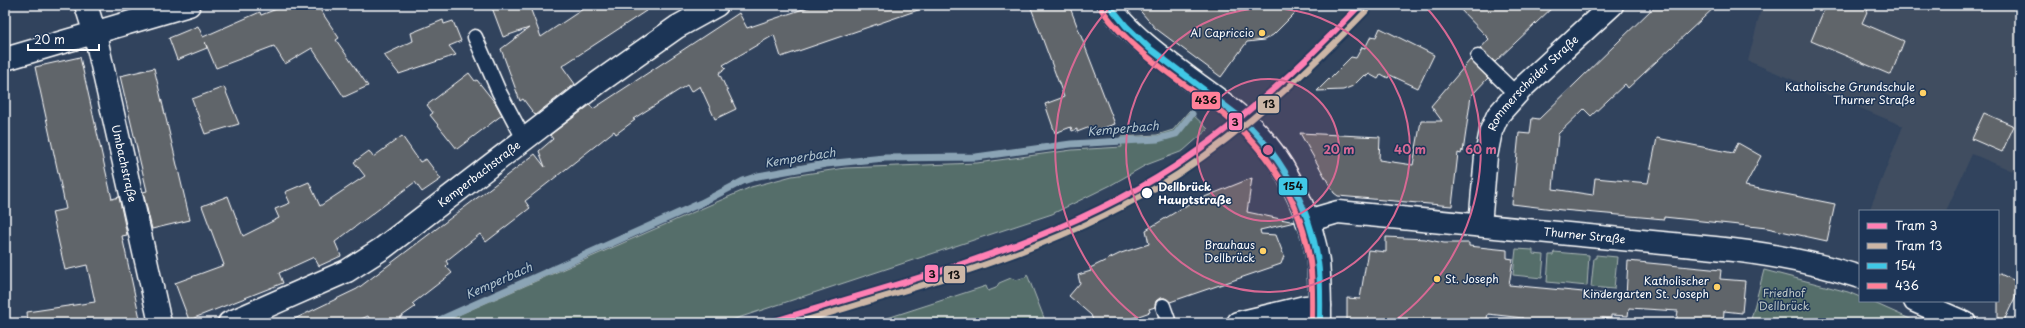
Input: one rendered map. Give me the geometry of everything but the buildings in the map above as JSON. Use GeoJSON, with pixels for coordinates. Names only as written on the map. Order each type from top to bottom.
{"type":"FeatureCollection","features":[{"type":"Feature","properties":{"kind":"street","name":"Umbachstraße"},"geometry":{"type":"LineString","coordinates":[[86,5],[95,34],[160,323]]}},
{"type":"Feature","properties":{"kind":"street"},"geometry":{"type":"LineString","coordinates":[[5,59],[95,34],[189,5]]}},
{"type":"Feature","properties":{"kind":"street","name":"Kemperbachstraße"},"geometry":{"type":"LineString","coordinates":[[229,323],[347,271],[383,248],[599,82],[677,27],[717,5]]}},
{"type":"Feature","properties":{"kind":"street"},"geometry":{"type":"LineString","coordinates":[[1109,5],[1131,30],[1153,51],[1222,102],[1264,140],[1297,194],[1307,221],[1318,261],[1320,314]]}},
{"type":"Feature","properties":{"kind":"street","name":"Rommerscheider Straße"},"geometry":{"type":"LineString","coordinates":[[1480,225],[1486,156],[1491,131],[1498,115],[1516,94],[1612,5]]}},
{"type":"Feature","properties":{"kind":"street","name":"Thurner Straße"},"geometry":{"type":"LineString","coordinates":[[1307,221],[1338,212],[1755,252],[1803,261],[1859,277]]}},
{"type":"Feature","properties":{"kind":"street"},"geometry":{"type":"LineString","coordinates":[[1917,302],[1965,323]]}},
{"type":"Feature","properties":{"kind":"street"},"geometry":{"type":"LineString","coordinates":[[1238,323],[1305,306],[1320,314]]}},
{"type":"Feature","properties":{"kind":"lane"},"geometry":{"type":"LineString","coordinates":[[475,37],[499,92],[524,139]]}},
{"type":"Feature","properties":{"kind":"lane"},"geometry":{"type":"LineString","coordinates":[[1478,57],[1516,94]]}},
{"type":"Feature","properties":{"kind":"lane"},"geometry":{"type":"LineString","coordinates":[[1163,306],[1169,323]]}},
{"type":"Feature","properties":{"kind":"shaded area","name":"Katholische Grundschule Thurner Straße"},"geometry":{"type":"Polygon","coordinates":[[[1762,5],[2020,5],[2020,174],[1972,154],[1946,210],[1869,210],[1903,126],[1748,61],[1762,5]]]}},
{"type":"Feature","properties":{"kind":"green space"},"geometry":{"type":"Polygon","coordinates":[[[1189,111],[1208,129],[1183,151],[1146,165],[1111,185],[1052,214],[723,323],[440,323],[751,187],[792,176],[845,168],[977,163],[1072,150],[1122,147],[1120,137],[1157,135],[1173,130],[1189,111]]]}},
{"type":"Feature","properties":{"kind":"green space"},"geometry":{"type":"Polygon","coordinates":[[[1516,249],[1533,250],[1533,254],[1544,255],[1542,278],[1513,275],[1516,249]]]}},
{"type":"Feature","properties":{"kind":"green space"},"geometry":{"type":"Polygon","coordinates":[[[1554,252],[1589,255],[1587,286],[1547,282],[1549,255],[1553,255],[1554,252]]]}},
{"type":"Feature","properties":{"kind":"green space"},"geometry":{"type":"Polygon","coordinates":[[[1596,255],[1617,257],[1614,289],[1591,287],[1594,258],[1596,258],[1596,255]]]}},
{"type":"Feature","properties":{"kind":"green space","name":"Friedhof Dellbrück"},"geometry":{"type":"Polygon","coordinates":[[[1764,270],[1848,292],[1859,297],[1859,302],[1872,302],[1919,323],[1750,323],[1764,270]]]}},
{"type":"Feature","properties":{"kind":"green space"},"geometry":{"type":"Polygon","coordinates":[[[1027,274],[1046,323],[872,323],[986,286],[988,291],[996,288],[999,283],[1011,278],[1016,280],[1026,277],[1027,274]]]}},
{"type":"Feature","properties":{"kind":"waterway","name":"Kemperbach"},"geometry":{"type":"LineString","coordinates":[[433,323],[701,203],[743,181],[758,176],[826,164],[884,158],[976,157],[1071,144],[1158,139],[1176,134],[1192,114]]}},
{"type":"Feature","properties":{"kind":"tram line","name":"3"},"geometry":{"type":"LineString","coordinates":[[768,323],[977,259],[1078,219],[1127,195],[1174,167],[1224,131],[1272,91],[1317,49],[1360,5]]}},
{"type":"Feature","properties":{"kind":"tram line","name":"13"},"geometry":{"type":"LineString","coordinates":[[796,323],[894,294],[992,262],[1041,244],[1134,200],[1178,174],[1229,138],[1299,77],[1366,11]]}},
{"type":"Feature","properties":{"kind":"transit line","name":"154"},"geometry":{"type":"LineString","coordinates":[[1109,5],[1126,26],[1149,48],[1241,118],[1269,148],[1281,165],[1301,202],[1314,242],[1320,277],[1320,323]]}},
{"type":"Feature","properties":{"kind":"transit line","name":"436"},"geometry":{"type":"LineString","coordinates":[[1102,10],[1124,36],[1137,48],[1204,99],[1243,132],[1260,150],[1274,170],[1287,191],[1297,213],[1305,237],[1312,277],[1312,323]]}},
{"type":"Feature","properties":{"kind":"place","name":"Al Capriccio"},"geometry":{"type":"Point","coordinates":[1262,33]}},
{"type":"Feature","properties":{"kind":"place","name":"Katholische Grundschule Thurner Straße"},"geometry":{"type":"Point","coordinates":[1923,93]}},
{"type":"Feature","properties":{"kind":"place","name":"Dellbrück Hauptstraße"},"geometry":{"type":"Point","coordinates":[1147,193]}},
{"type":"Feature","properties":{"kind":"place","name":"Brauhaus Dellbrück"},"geometry":{"type":"Point","coordinates":[1263,251]}},
{"type":"Feature","properties":{"kind":"place","name":"St. Joseph"},"geometry":{"type":"Point","coordinates":[1437,279]}},
{"type":"Feature","properties":{"kind":"place","name":"Katholischer Kindergarten St. Joseph"},"geometry":{"type":"Point","coordinates":[1717,287]}}]}
